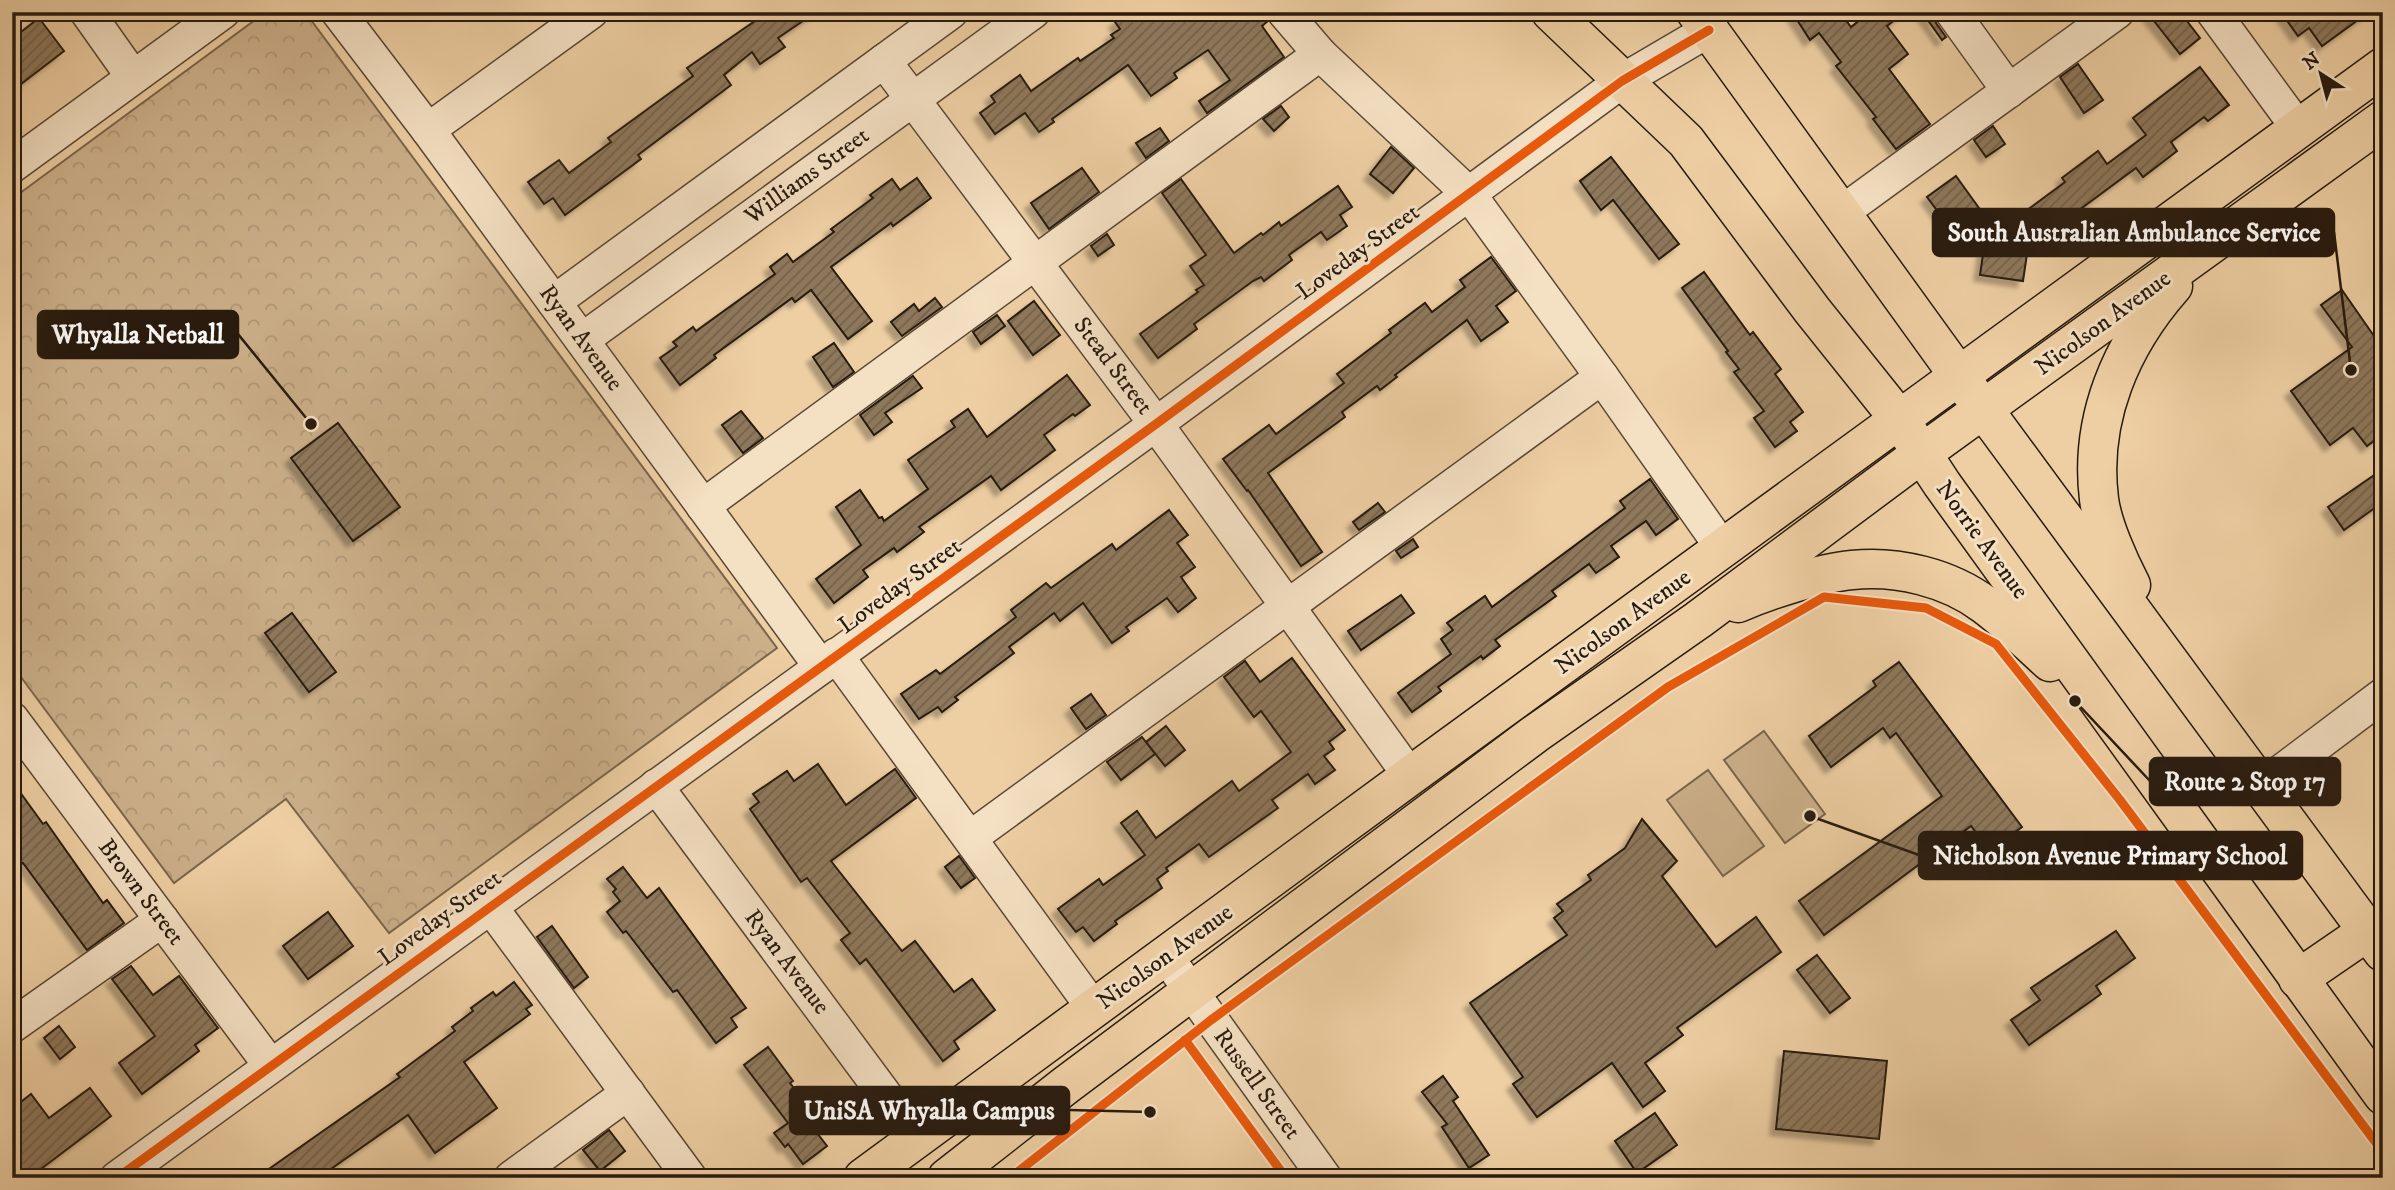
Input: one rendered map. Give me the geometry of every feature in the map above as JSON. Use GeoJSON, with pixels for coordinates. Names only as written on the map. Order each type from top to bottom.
{"type":"FeatureCollection","features":[{"type":"Feature","properties":{"kind":"main road","name":"Norrie Avenue"},"geometry":{"type":"LineString","coordinates":[[1551,12],[1686,141],[1812,310],[1900,420],[1921,454],[2112,721],[2383,1095]]}},
{"type":"Feature","properties":{"kind":"main road"},"geometry":{"type":"LineString","coordinates":[[1702,21],[2375,942],[2298,979]]}},
{"type":"Feature","properties":{"kind":"main road","name":"Nicolson Avenue"},"geometry":{"type":"LineString","coordinates":[[863,1178],[1410,775],[2298,128],[2379,78]]}},
{"type":"Feature","properties":{"kind":"main road","name":"Nicolson Avenue"},"geometry":{"type":"LineString","coordinates":[[947,1178],[1535,734],[1698,620],[1921,454],[2383,120]]}},
{"type":"Feature","properties":{"kind":"main road"},"geometry":{"type":"LineString","coordinates":[[2172,663],[2127,577],[2099,501],[2101,419],[2112,385],[2152,310],[2204,250]]}},
{"type":"Feature","properties":{"kind":"main road"},"geometry":{"type":"LineString","coordinates":[[1698,620],[1756,595],[1853,570],[1883,570],[1923,576],[1946,583],[1984,603],[2112,721]]}},
{"type":"Feature","properties":{"kind":"street"},"geometry":{"type":"LineString","coordinates":[[87,12],[133,77]]}},
{"type":"Feature","properties":{"kind":"street"},"geometry":{"type":"LineString","coordinates":[[12,166],[223,12]]}},
{"type":"Feature","properties":{"kind":"street","name":"Ryan Avenue"},"geometry":{"type":"LineString","coordinates":[[338,12],[704,506],[970,838],[1094,1009]]}},
{"type":"Feature","properties":{"kind":"street"},"geometry":{"type":"LineString","coordinates":[[428,130],[591,12]]}},
{"type":"Feature","properties":{"kind":"street","name":"Williams Street"},"geometry":{"type":"LineString","coordinates":[[554,302],[951,12]]}},
{"type":"Feature","properties":{"kind":"street","name":"Williams Street"},"geometry":{"type":"LineString","coordinates":[[582,340],[1033,12]]}},
{"type":"Feature","properties":{"kind":"street"},"geometry":{"type":"LineString","coordinates":[[1284,12],[1320,54],[1469,194],[1723,549]]}},
{"type":"Feature","properties":{"kind":"street"},"geometry":{"type":"LineString","coordinates":[[1952,12],[2009,91]]}},
{"type":"Feature","properties":{"kind":"street"},"geometry":{"type":"LineString","coordinates":[[1841,213],[2117,12]]}},
{"type":"Feature","properties":{"kind":"street"},"geometry":{"type":"LineString","coordinates":[[2213,12],[2298,128]]}},
{"type":"Feature","properties":{"kind":"street","name":"Loveday Street"},"geometry":{"type":"LineString","coordinates":[[117,1178],[1156,424],[1702,21]]}},
{"type":"Feature","properties":{"kind":"street"},"geometry":{"type":"LineString","coordinates":[[704,506],[1320,54]]}},
{"type":"Feature","properties":{"kind":"street","name":"Stead Street"},"geometry":{"type":"LineString","coordinates":[[884,61],[1156,424],[1410,775]]}},
{"type":"Feature","properties":{"kind":"street"},"geometry":{"type":"LineString","coordinates":[[970,838],[1602,377]]}},
{"type":"Feature","properties":{"kind":"street"},"geometry":{"type":"LineString","coordinates":[[2262,786],[2383,695]]}},
{"type":"Feature","properties":{"kind":"street","name":"Brown Street"},"geometry":{"type":"LineString","coordinates":[[12,719],[270,1065]]}},
{"type":"Feature","properties":{"kind":"street","name":"Ryan Avenue"},"geometry":{"type":"LineString","coordinates":[[656,786],[917,1138]]}},
{"type":"Feature","properties":{"kind":"street"},"geometry":{"type":"LineString","coordinates":[[490,906],[690,1178]]}},
{"type":"Feature","properties":{"kind":"street"},"geometry":{"type":"LineString","coordinates":[[12,1026],[162,920]]}},
{"type":"Feature","properties":{"kind":"street","name":"Russell Street"},"geometry":{"type":"LineString","coordinates":[[1166,956],[1325,1178]]}},
{"type":"Feature","properties":{"kind":"street"},"geometry":{"type":"LineString","coordinates":[[511,1178],[628,1093]]}},
{"type":"Feature","properties":{"kind":"green space"},"geometry":{"type":"Polygon","coordinates":[[[266,12],[305,12],[777,648],[389,933],[286,799],[174,883],[12,665],[12,199],[266,12]]]}},
{"type":"Feature","properties":{"kind":"green space"},"geometry":{"type":"Polygon","coordinates":[[[1764,731],[1825,814],[1785,843],[1724,760],[1764,731]]]}},
{"type":"Feature","properties":{"kind":"green space"},"geometry":{"type":"Polygon","coordinates":[[[1708,770],[1764,846],[1723,876],[1667,800],[1708,770]]]}},
{"type":"Feature","properties":{"kind":"building"},"geometry":{"type":"Polygon","coordinates":[[[768,12],[816,12],[778,38],[785,47],[760,64],[752,52],[724,75],[731,85],[638,155],[641,159],[565,215],[553,198],[544,204],[528,182],[559,160],[569,173],[611,142],[608,138],[693,76],[687,68],[768,12]]]}},
{"type":"Feature","properties":{"kind":"building"},"geometry":{"type":"Polygon","coordinates":[[[1128,12],[1265,12],[1268,21],[1262,26],[1284,57],[1207,113],[1199,101],[1230,80],[1208,50],[1174,73],[1177,78],[1151,96],[1128,65],[1052,119],[1054,122],[1039,132],[1025,113],[995,134],[980,113],[995,102],[991,96],[1020,75],[1031,91],[1078,58],[1080,61],[1114,38],[1111,35],[1120,29],[1115,22],[1128,12]]]}},
{"type":"Feature","properties":{"kind":"building"},"geometry":{"type":"Polygon","coordinates":[[[1792,12],[1840,12],[1851,27],[1870,12],[1905,12],[1887,26],[1908,54],[1889,69],[1930,124],[1896,149],[1873,119],[1876,117],[1836,66],[1841,62],[1819,33],[1810,40],[1792,12]]]}},
{"type":"Feature","properties":{"kind":"building"},"geometry":{"type":"Polygon","coordinates":[[[1922,12],[1933,12],[1936,23],[1946,37],[1942,40],[1922,12]]]}},
{"type":"Feature","properties":{"kind":"building"},"geometry":{"type":"Polygon","coordinates":[[[2147,12],[2180,12],[2200,38],[2180,54],[2147,12]]]}},
{"type":"Feature","properties":{"kind":"building"},"geometry":{"type":"Polygon","coordinates":[[[2281,12],[2369,12],[2322,46],[2309,28],[2298,36],[2281,12]]]}},
{"type":"Feature","properties":{"kind":"building"},"geometry":{"type":"Polygon","coordinates":[[[39,18],[64,51],[12,91],[12,39],[39,18]]]}},
{"type":"Feature","properties":{"kind":"building"},"geometry":{"type":"Polygon","coordinates":[[[2078,64],[2103,100],[2084,113],[2060,77],[2078,64]]]}},
{"type":"Feature","properties":{"kind":"building"},"geometry":{"type":"Polygon","coordinates":[[[2200,67],[2229,105],[2208,121],[2204,117],[2171,142],[2177,151],[2143,177],[2136,168],[2067,219],[2078,234],[2058,248],[2030,208],[2065,182],[2062,178],[2098,151],[2107,164],[2146,135],[2133,118],[2200,67]]]}},
{"type":"Feature","properties":{"kind":"building"},"geometry":{"type":"Polygon","coordinates":[[[1281,106],[1289,117],[1274,131],[1263,119],[1281,106]]]}},
{"type":"Feature","properties":{"kind":"building"},"geometry":{"type":"Polygon","coordinates":[[[1993,126],[2005,144],[1986,157],[1974,140],[1993,126]]]}},
{"type":"Feature","properties":{"kind":"building"},"geometry":{"type":"Polygon","coordinates":[[[1160,128],[1169,141],[1146,158],[1136,143],[1160,128]]]}},
{"type":"Feature","properties":{"kind":"building"},"geometry":{"type":"Polygon","coordinates":[[[1391,147],[1414,168],[1393,193],[1370,174],[1391,147]]]}},
{"type":"Feature","properties":{"kind":"building"},"geometry":{"type":"Polygon","coordinates":[[[1611,157],[1679,244],[1659,259],[1613,200],[1601,210],[1580,181],[1611,157]]]}},
{"type":"Feature","properties":{"kind":"building"},"geometry":{"type":"Polygon","coordinates":[[[1082,168],[1099,192],[1049,229],[1031,203],[1082,168]]]}},
{"type":"Feature","properties":{"kind":"building"},"geometry":{"type":"Polygon","coordinates":[[[1956,176],[1984,215],[1956,236],[1927,197],[1956,176]]]}},
{"type":"Feature","properties":{"kind":"building"},"geometry":{"type":"Polygon","coordinates":[[[917,178],[931,198],[893,226],[891,223],[831,267],[872,321],[848,339],[811,290],[795,302],[792,298],[714,355],[716,358],[680,385],[660,358],[677,346],[673,342],[693,327],[696,331],[775,274],[770,267],[787,254],[793,262],[834,232],[831,229],[873,198],[870,195],[892,179],[900,190],[917,178]]]}},
{"type":"Feature","properties":{"kind":"building"},"geometry":{"type":"Polygon","coordinates":[[[1181,179],[1234,253],[1279,222],[1281,226],[1338,186],[1352,207],[1340,215],[1347,226],[1327,240],[1321,232],[1289,255],[1292,260],[1264,281],[1261,277],[1253,281],[1194,324],[1197,329],[1158,358],[1140,334],[1204,285],[1190,266],[1206,255],[1162,193],[1181,179]]]}},
{"type":"Feature","properties":{"kind":"building"},"geometry":{"type":"Polygon","coordinates":[[[1107,234],[1114,245],[1098,256],[1091,246],[1107,234]]]}},
{"type":"Feature","properties":{"kind":"building"},"geometry":{"type":"Polygon","coordinates":[[[1985,241],[2028,247],[2023,281],[1980,275],[1985,241]]]}},
{"type":"Feature","properties":{"kind":"building"},"geometry":{"type":"Polygon","coordinates":[[[1491,257],[1516,291],[1496,306],[1508,322],[1481,341],[1467,320],[1395,375],[1397,377],[1380,390],[1377,386],[1342,412],[1345,417],[1268,473],[1322,552],[1301,566],[1223,459],[1269,425],[1276,434],[1344,383],[1337,374],[1425,303],[1432,312],[1465,287],[1460,280],[1491,257]]]}},
{"type":"Feature","properties":{"kind":"building"},"geometry":{"type":"Polygon","coordinates":[[[1704,272],[1750,335],[1753,332],[1781,369],[1775,374],[1803,412],[1790,422],[1797,431],[1775,447],[1754,418],[1764,411],[1734,372],[1739,369],[1726,352],[1728,351],[1682,288],[1704,272]]]}},
{"type":"Feature","properties":{"kind":"building"},"geometry":{"type":"Polygon","coordinates":[[[2342,290],[2383,349],[2383,434],[2367,446],[2353,428],[2330,445],[2291,391],[2352,347],[2321,305],[2342,290]]]}},
{"type":"Feature","properties":{"kind":"building"},"geometry":{"type":"Polygon","coordinates":[[[935,298],[942,307],[902,336],[891,322],[914,304],[919,311],[935,298]]]}},
{"type":"Feature","properties":{"kind":"building"},"geometry":{"type":"Polygon","coordinates":[[[1034,301],[1060,335],[1033,355],[1008,321],[1034,301]]]}},
{"type":"Feature","properties":{"kind":"building"},"geometry":{"type":"Polygon","coordinates":[[[997,315],[1005,326],[981,344],[973,332],[997,315]]]}},
{"type":"Feature","properties":{"kind":"building"},"geometry":{"type":"Polygon","coordinates":[[[834,343],[854,372],[833,387],[813,357],[834,343]]]}},
{"type":"Feature","properties":{"kind":"building"},"geometry":{"type":"Polygon","coordinates":[[[1067,375],[1090,405],[1044,435],[1055,450],[1001,490],[991,476],[919,527],[924,532],[897,552],[894,548],[863,570],[868,577],[834,603],[816,579],[861,545],[836,507],[860,490],[879,518],[882,517],[884,521],[928,489],[908,460],[955,427],[951,421],[968,409],[987,437],[1067,375]]]}},
{"type":"Feature","properties":{"kind":"building"},"geometry":{"type":"Polygon","coordinates":[[[913,376],[922,388],[885,413],[892,422],[874,435],[860,415],[913,376]]]}},
{"type":"Feature","properties":{"kind":"building"},"geometry":{"type":"Polygon","coordinates":[[[741,411],[763,438],[743,453],[722,425],[741,411]]]}},
{"type":"Feature","properties":{"kind":"building"},"geometry":{"type":"Polygon","coordinates":[[[338,423],[400,507],[353,541],[291,458],[338,423]]]}},
{"type":"Feature","properties":{"kind":"building"},"geometry":{"type":"Polygon","coordinates":[[[2373,476],[2383,490],[2383,502],[2344,530],[2328,507],[2373,476]]]}},
{"type":"Feature","properties":{"kind":"building"},"geometry":{"type":"Polygon","coordinates":[[[1650,479],[1678,519],[1656,535],[1646,521],[1611,546],[1619,557],[1596,573],[1589,564],[1552,591],[1556,596],[1495,640],[1500,646],[1483,659],[1481,656],[1438,687],[1441,691],[1412,712],[1398,693],[1451,654],[1441,639],[1453,630],[1447,623],[1485,596],[1492,607],[1625,508],[1620,501],[1650,479]]]}},
{"type":"Feature","properties":{"kind":"building"},"geometry":{"type":"Polygon","coordinates":[[[1378,503],[1385,512],[1359,530],[1353,522],[1378,503]]]}},
{"type":"Feature","properties":{"kind":"building"},"geometry":{"type":"Polygon","coordinates":[[[1169,510],[1188,535],[1177,543],[1195,567],[1181,577],[1196,598],[1178,612],[1167,598],[1126,627],[1129,631],[1112,643],[1083,603],[1060,621],[1054,613],[1009,647],[1014,653],[955,697],[958,700],[942,712],[938,707],[919,719],[901,694],[936,670],[940,674],[1016,617],[1011,610],[1046,583],[1051,588],[1112,544],[1116,550],[1169,510]]]}},
{"type":"Feature","properties":{"kind":"building"},"geometry":{"type":"Polygon","coordinates":[[[1413,539],[1418,547],[1401,558],[1396,551],[1413,539]]]}},
{"type":"Feature","properties":{"kind":"building"},"geometry":{"type":"Polygon","coordinates":[[[1401,595],[1414,613],[1361,650],[1348,631],[1401,595]]]}},
{"type":"Feature","properties":{"kind":"building"},"geometry":{"type":"Polygon","coordinates":[[[292,613],[336,672],[309,692],[265,633],[292,613]]]}},
{"type":"Feature","properties":{"kind":"building"},"geometry":{"type":"Polygon","coordinates":[[[1292,658],[1345,730],[1329,742],[1334,749],[1324,756],[1335,770],[1315,784],[1308,774],[1272,800],[1278,808],[1209,857],[1199,844],[1166,868],[1168,871],[1157,879],[1162,888],[1115,921],[1117,924],[1094,941],[1083,927],[1076,932],[1058,909],[1099,879],[1103,885],[1145,855],[1121,823],[1137,811],[1156,838],[1232,781],[1239,791],[1291,752],[1261,711],[1254,717],[1224,677],[1245,661],[1260,682],[1292,658]]]}},
{"type":"Feature","properties":{"kind":"building"},"geometry":{"type":"Polygon","coordinates":[[[1899,662],[2022,827],[1995,847],[1989,839],[1984,843],[1971,826],[1824,935],[1799,901],[1942,796],[1896,733],[1890,738],[1883,728],[1831,767],[1809,736],[1876,686],[1873,681],[1899,662]]]}},
{"type":"Feature","properties":{"kind":"building"},"geometry":{"type":"Polygon","coordinates":[[[1091,694],[1106,715],[1086,729],[1071,708],[1091,694]]]}},
{"type":"Feature","properties":{"kind":"building"},"geometry":{"type":"Polygon","coordinates":[[[1166,726],[1185,750],[1165,766],[1146,742],[1166,726]]]}},
{"type":"Feature","properties":{"kind":"building"},"geometry":{"type":"Polygon","coordinates":[[[1142,737],[1155,754],[1121,780],[1107,762],[1142,737]]]}},
{"type":"Feature","properties":{"kind":"building"},"geometry":{"type":"Polygon","coordinates":[[[818,764],[846,805],[895,769],[916,798],[831,861],[902,951],[915,941],[954,992],[972,979],[995,1010],[954,1041],[959,1049],[943,1061],[866,959],[860,964],[841,940],[850,933],[807,878],[801,882],[750,809],[759,802],[753,794],[787,771],[794,781],[818,764]]]}},
{"type":"Feature","properties":{"kind":"building"},"geometry":{"type":"Polygon","coordinates":[[[12,781],[43,824],[46,822],[103,903],[107,900],[124,923],[87,950],[23,863],[19,865],[12,855],[12,781]]]}},
{"type":"Feature","properties":{"kind":"building"},"geometry":{"type":"Polygon","coordinates":[[[1642,819],[1677,861],[1662,876],[1716,947],[1756,917],[1781,952],[1677,1028],[1683,1035],[1645,1063],[1665,1091],[1643,1107],[1612,1063],[1537,1117],[1513,1084],[1523,1077],[1470,1003],[1567,935],[1554,918],[1563,911],[1557,904],[1591,880],[1588,875],[1625,848],[1642,819]]]}},
{"type":"Feature","properties":{"kind":"building"},"geometry":{"type":"Polygon","coordinates":[[[959,856],[975,878],[961,888],[945,867],[959,856]]]}},
{"type":"Feature","properties":{"kind":"building"},"geometry":{"type":"Polygon","coordinates":[[[623,867],[647,898],[659,888],[746,1008],[731,1018],[737,1027],[716,1043],[677,990],[673,992],[626,931],[623,933],[607,912],[620,901],[613,892],[616,889],[607,879],[623,867]]]}},
{"type":"Feature","properties":{"kind":"building"},"geometry":{"type":"Polygon","coordinates":[[[328,912],[353,946],[308,979],[283,946],[328,912]]]}},
{"type":"Feature","properties":{"kind":"building"},"geometry":{"type":"Polygon","coordinates":[[[552,926],[588,977],[574,988],[537,937],[552,926]]]}},
{"type":"Feature","properties":{"kind":"building"},"geometry":{"type":"Polygon","coordinates":[[[2116,931],[2135,958],[2096,986],[2101,994],[2029,1045],[2011,1020],[2040,1000],[2031,988],[2116,931]]]}},
{"type":"Feature","properties":{"kind":"building"},"geometry":{"type":"Polygon","coordinates":[[[1817,955],[1850,998],[1830,1013],[1797,970],[1817,955]]]}},
{"type":"Feature","properties":{"kind":"building"},"geometry":{"type":"Polygon","coordinates":[[[131,966],[153,995],[179,976],[218,1028],[195,1045],[199,1051],[142,1094],[119,1063],[155,1036],[112,979],[131,966]]]}},
{"type":"Feature","properties":{"kind":"building"},"geometry":{"type":"Polygon","coordinates":[[[514,982],[532,1005],[526,1009],[530,1014],[464,1062],[497,1108],[435,1153],[408,1115],[318,1178],[256,1178],[400,1077],[397,1074],[455,1031],[452,1027],[473,1011],[471,1008],[493,992],[496,996],[514,982]]]}},
{"type":"Feature","properties":{"kind":"building"},"geometry":{"type":"Polygon","coordinates":[[[59,1026],[75,1047],[60,1059],[44,1038],[59,1026]]]}},
{"type":"Feature","properties":{"kind":"building"},"geometry":{"type":"Polygon","coordinates":[[[768,1047],[793,1081],[790,1083],[822,1124],[814,1129],[827,1146],[803,1164],[788,1144],[785,1147],[774,1133],[788,1123],[744,1065],[768,1047]]]}},
{"type":"Feature","properties":{"kind":"building"},"geometry":{"type":"Polygon","coordinates":[[[1784,1051],[1887,1061],[1879,1139],[1776,1129],[1784,1051]]]}},
{"type":"Feature","properties":{"kind":"building"},"geometry":{"type":"Polygon","coordinates":[[[1443,1076],[1458,1097],[1453,1101],[1489,1155],[1469,1168],[1442,1127],[1447,1124],[1422,1092],[1443,1076]]]}},
{"type":"Feature","properties":{"kind":"building"},"geometry":{"type":"Polygon","coordinates":[[[90,1088],[111,1116],[29,1178],[12,1178],[12,1109],[31,1094],[49,1118],[90,1088]]]}},
{"type":"Feature","properties":{"kind":"building"},"geometry":{"type":"Polygon","coordinates":[[[1655,1113],[1677,1145],[1637,1173],[1615,1141],[1655,1113]]]}},
{"type":"Feature","properties":{"kind":"building"},"geometry":{"type":"Polygon","coordinates":[[[609,1130],[625,1151],[600,1171],[583,1150],[609,1130]]]}},
{"type":"Feature","properties":{"kind":"cycle path"},"geometry":{"type":"LineString","coordinates":[[117,1178],[1156,424],[1622,81],[1709,30]]}},
{"type":"Feature","properties":{"kind":"cycle path"},"geometry":{"type":"LineString","coordinates":[[1010,1178],[1211,1020],[1668,687],[1824,597],[1926,608],[1996,644],[2120,800],[2383,1152]]}},
{"type":"Feature","properties":{"kind":"cycle path"},"geometry":{"type":"LineString","coordinates":[[1185,1040],[1286,1178]]}},
{"type":"Feature","properties":{"kind":"place","name":"South Australian Ambulance Service"},"geometry":{"type":"Point","coordinates":[2351,370]}},
{"type":"Feature","properties":{"kind":"place","name":"Whyalla Netball"},"geometry":{"type":"Point","coordinates":[311,424]}},
{"type":"Feature","properties":{"kind":"place","name":"Route 2 Stop 17"},"geometry":{"type":"Point","coordinates":[2075,701]}},
{"type":"Feature","properties":{"kind":"place","name":"Nicholson Avenue Primary School"},"geometry":{"type":"Point","coordinates":[1810,816]}},
{"type":"Feature","properties":{"kind":"place","name":"UniSA Whyalla Campus"},"geometry":{"type":"Point","coordinates":[1150,1112]}}]}
